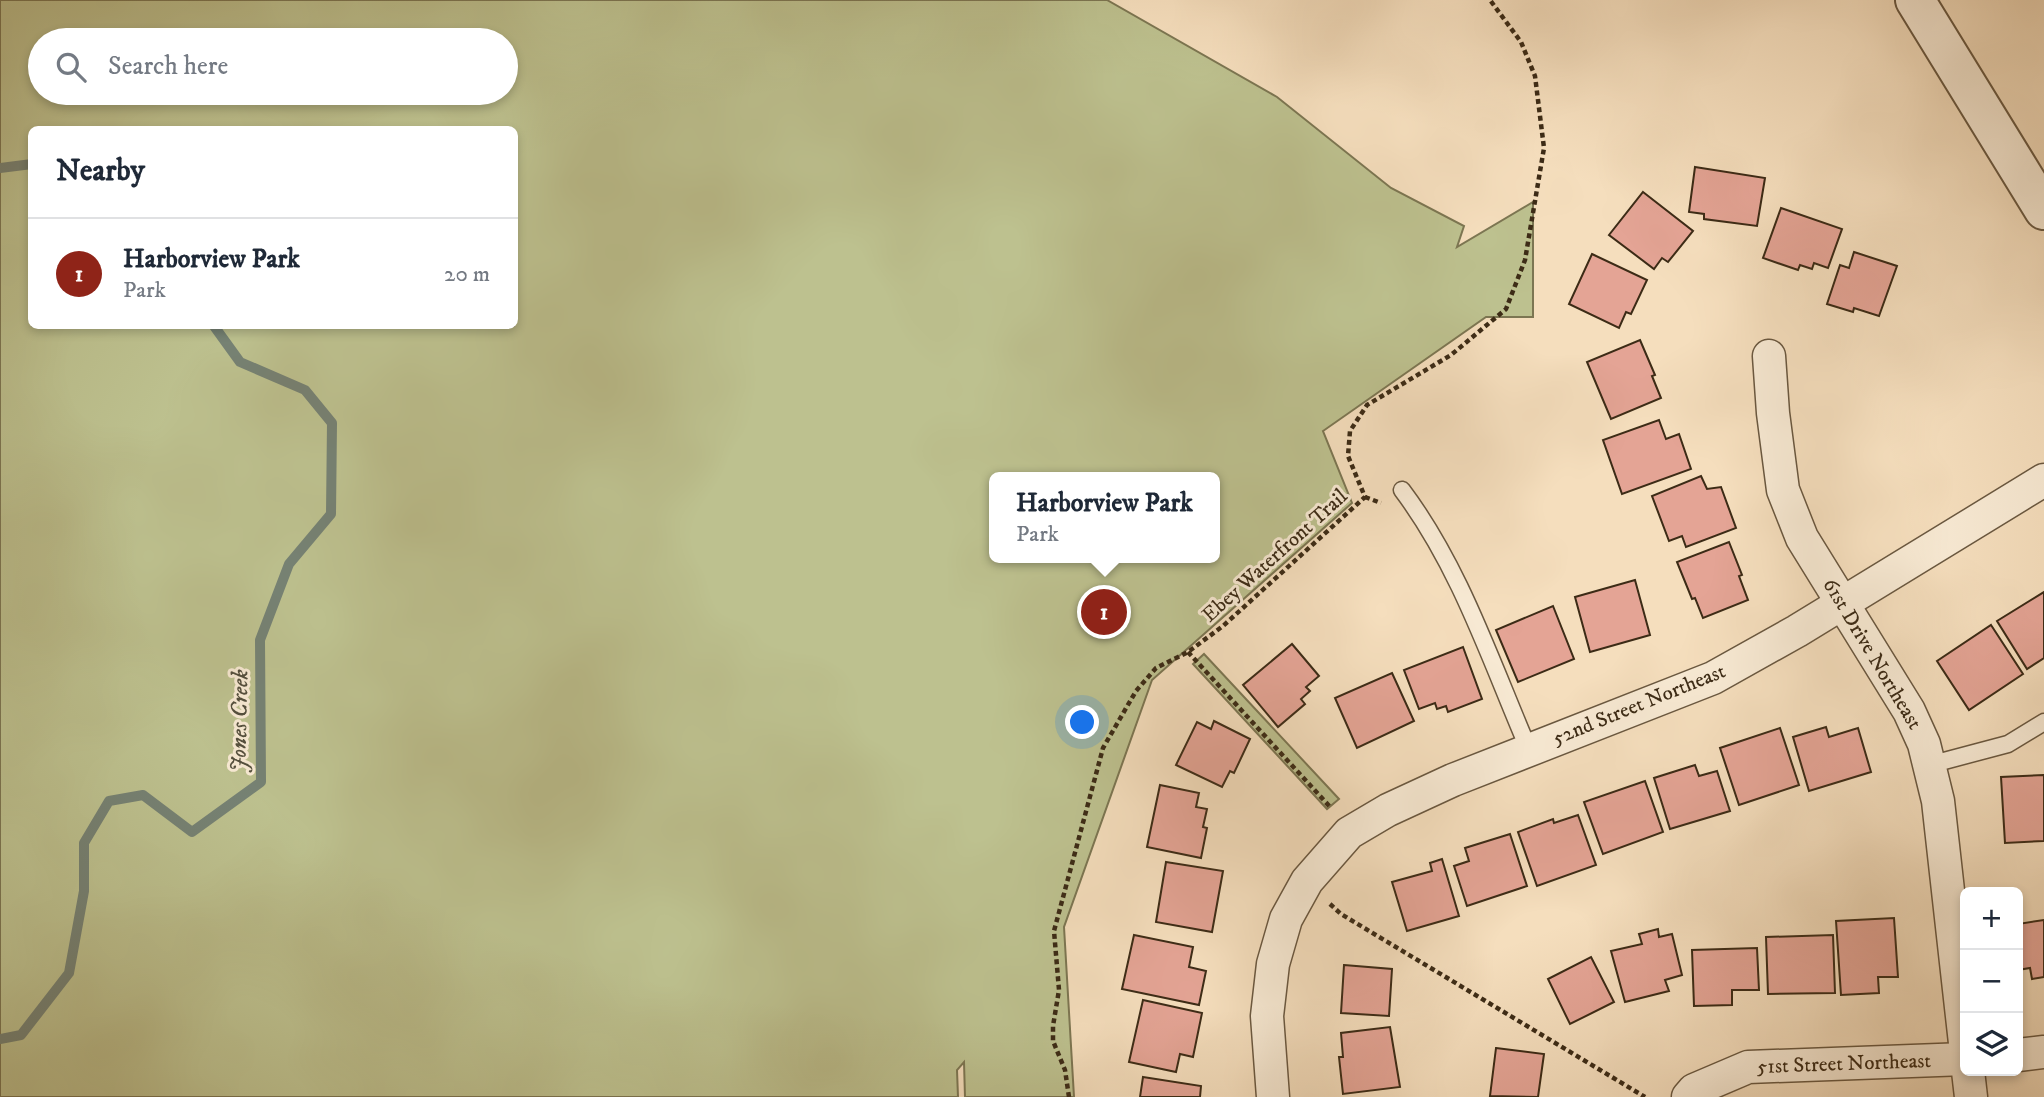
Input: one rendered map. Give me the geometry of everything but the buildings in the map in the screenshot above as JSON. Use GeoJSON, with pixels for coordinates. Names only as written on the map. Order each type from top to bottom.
{"type":"FeatureCollection","features":[{"type":"Feature","properties":{"kind":"street"},"geometry":{"type":"LineString","coordinates":[[1915,0],[2044,210]]}},
{"type":"Feature","properties":{"kind":"street","name":"61st Drive Northeast"},"geometry":{"type":"LineString","coordinates":[[1769,356],[1783,490],[1802,538],[1909,711],[1924,744],[1938,801],[1962,1013]]}},
{"type":"Feature","properties":{"kind":"street","name":"52nd Street Northeast"},"geometry":{"type":"LineString","coordinates":[[1273,1097],[1267,1016],[1273,964],[1286,919],[1307,881],[1349,833],[1388,810],[1453,780],[1713,678],[2044,480]]}},
{"type":"Feature","properties":{"kind":"street"},"geometry":{"type":"LineString","coordinates":[[2023,1054],[2044,1052]]}},
{"type":"Feature","properties":{"kind":"street","name":"51st Street Northeast"},"geometry":{"type":"LineString","coordinates":[[1688,1097],[1695,1090],[1748,1067],[1960,1059]]}},
{"type":"Feature","properties":{"kind":"street"},"geometry":{"type":"LineString","coordinates":[[1969,1076],[1972,1097]]}},
{"type":"Feature","properties":{"kind":"lane"},"geometry":{"type":"LineString","coordinates":[[1402,489],[1441,548],[1529,750]]}},
{"type":"Feature","properties":{"kind":"lane"},"geometry":{"type":"LineString","coordinates":[[1929,765],[2008,744],[2044,722]]}},
{"type":"Feature","properties":{"kind":"path","name":"Ebey Waterfront Trail"},"geometry":{"type":"LineString","coordinates":[[1069,1097],[1065,1070],[1053,1041],[1059,990],[1054,931],[1103,748],[1136,691],[1156,668],[1188,652],[1223,626],[1365,498],[1348,456],[1350,431],[1367,405],[1451,355],[1506,309],[1525,260],[1544,148],[1535,76],[1521,42],[1490,0]]}},
{"type":"Feature","properties":{"kind":"path"},"geometry":{"type":"LineString","coordinates":[[1188,652],[1331,807],[1349,833]]}},
{"type":"Feature","properties":{"kind":"path"},"geometry":{"type":"LineString","coordinates":[[1307,881],[1340,914],[1645,1097]]}},
{"type":"Feature","properties":{"kind":"green space"},"geometry":{"type":"Polygon","coordinates":[[[0,0],[1107,0],[1277,97],[1391,188],[1464,226],[1457,247],[1533,202],[1533,317],[1486,317],[1323,431],[1352,503],[1152,680],[1064,927],[1074,1097],[965,1097],[964,1062],[957,1070],[958,1097],[0,1097],[0,0]]]}},
{"type":"Feature","properties":{"kind":"green space"},"geometry":{"type":"Polygon","coordinates":[[[1204,654],[1339,799],[1327,809],[1193,664],[1204,654]]]}},
{"type":"Feature","properties":{"kind":"waterway","name":"Jones Creek"},"geometry":{"type":"LineString","coordinates":[[0,168],[28,164]]}},
{"type":"Feature","properties":{"kind":"waterway","name":"Jones Creek"},"geometry":{"type":"LineString","coordinates":[[0,1039],[21,1035],[69,973],[84,891],[84,843],[109,801],[143,795],[192,832],[261,782],[260,640],[289,564],[331,514],[332,423],[305,390],[240,362],[216,329]]}},
{"type":"Feature","properties":{"kind":"place","name":"Harborview Park"},"geometry":{"type":"Point","coordinates":[1104,612]}}]}
